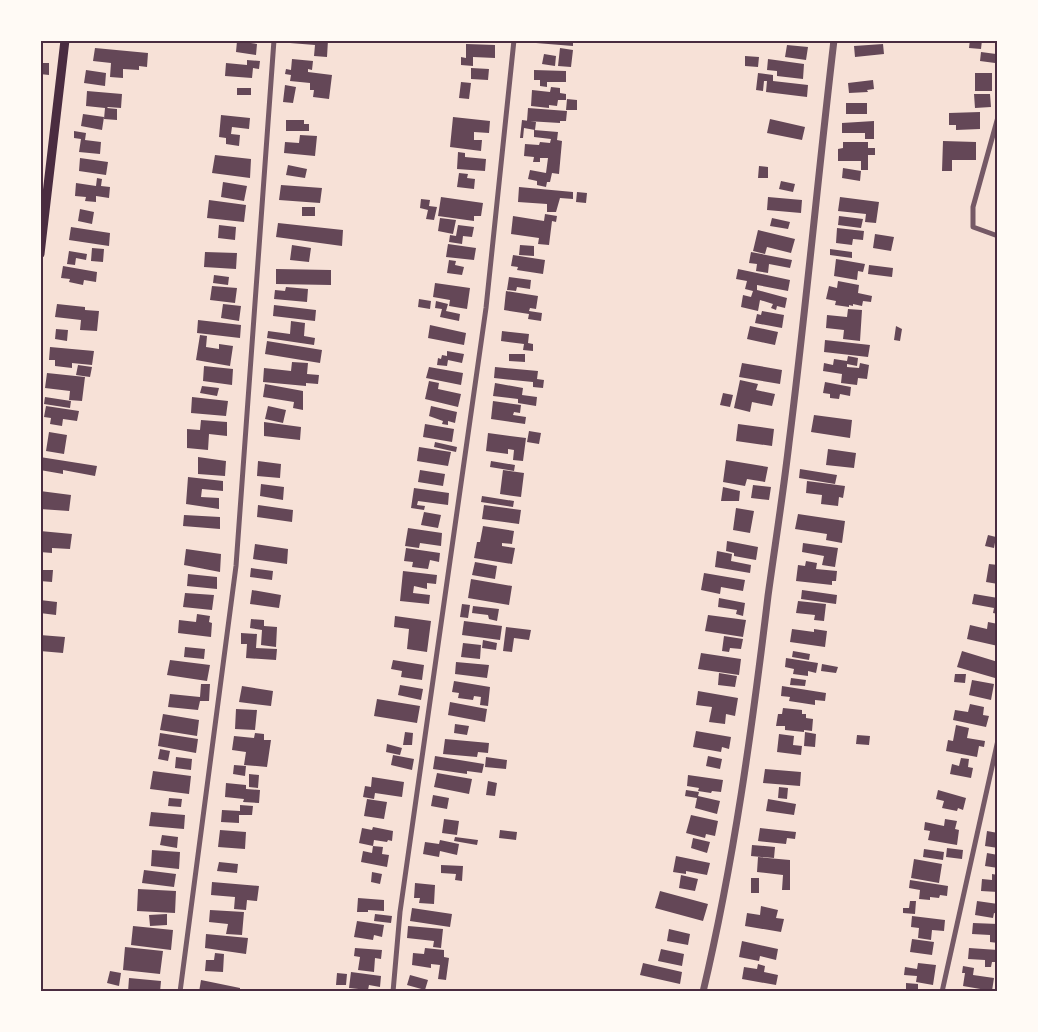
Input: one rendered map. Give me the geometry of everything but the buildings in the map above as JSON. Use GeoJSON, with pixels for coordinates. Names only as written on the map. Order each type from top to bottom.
{"type":"FeatureCollection","features":[{"type":"Feature","properties":{"kind":"main road"},"geometry":{"type":"LineString","coordinates":[[40,254],[65,40]]}},
{"type":"Feature","properties":{"kind":"street"},"geometry":{"type":"LineString","coordinates":[[180,992],[236,566],[274,40]]}},
{"type":"Feature","properties":{"kind":"street"},"geometry":{"type":"LineString","coordinates":[[393,992],[400,912],[486,308],[514,40]]}},
{"type":"Feature","properties":{"kind":"street"},"geometry":{"type":"LineString","coordinates":[[703,992],[720,918],[737,825],[753,717],[789,444],[834,40]]}},
{"type":"Feature","properties":{"kind":"street"},"geometry":{"type":"LineString","coordinates":[[998,117],[973,207],[973,227],[998,236]]}},
{"type":"Feature","properties":{"kind":"street"},"geometry":{"type":"LineString","coordinates":[[942,992],[998,740]]}}]}
